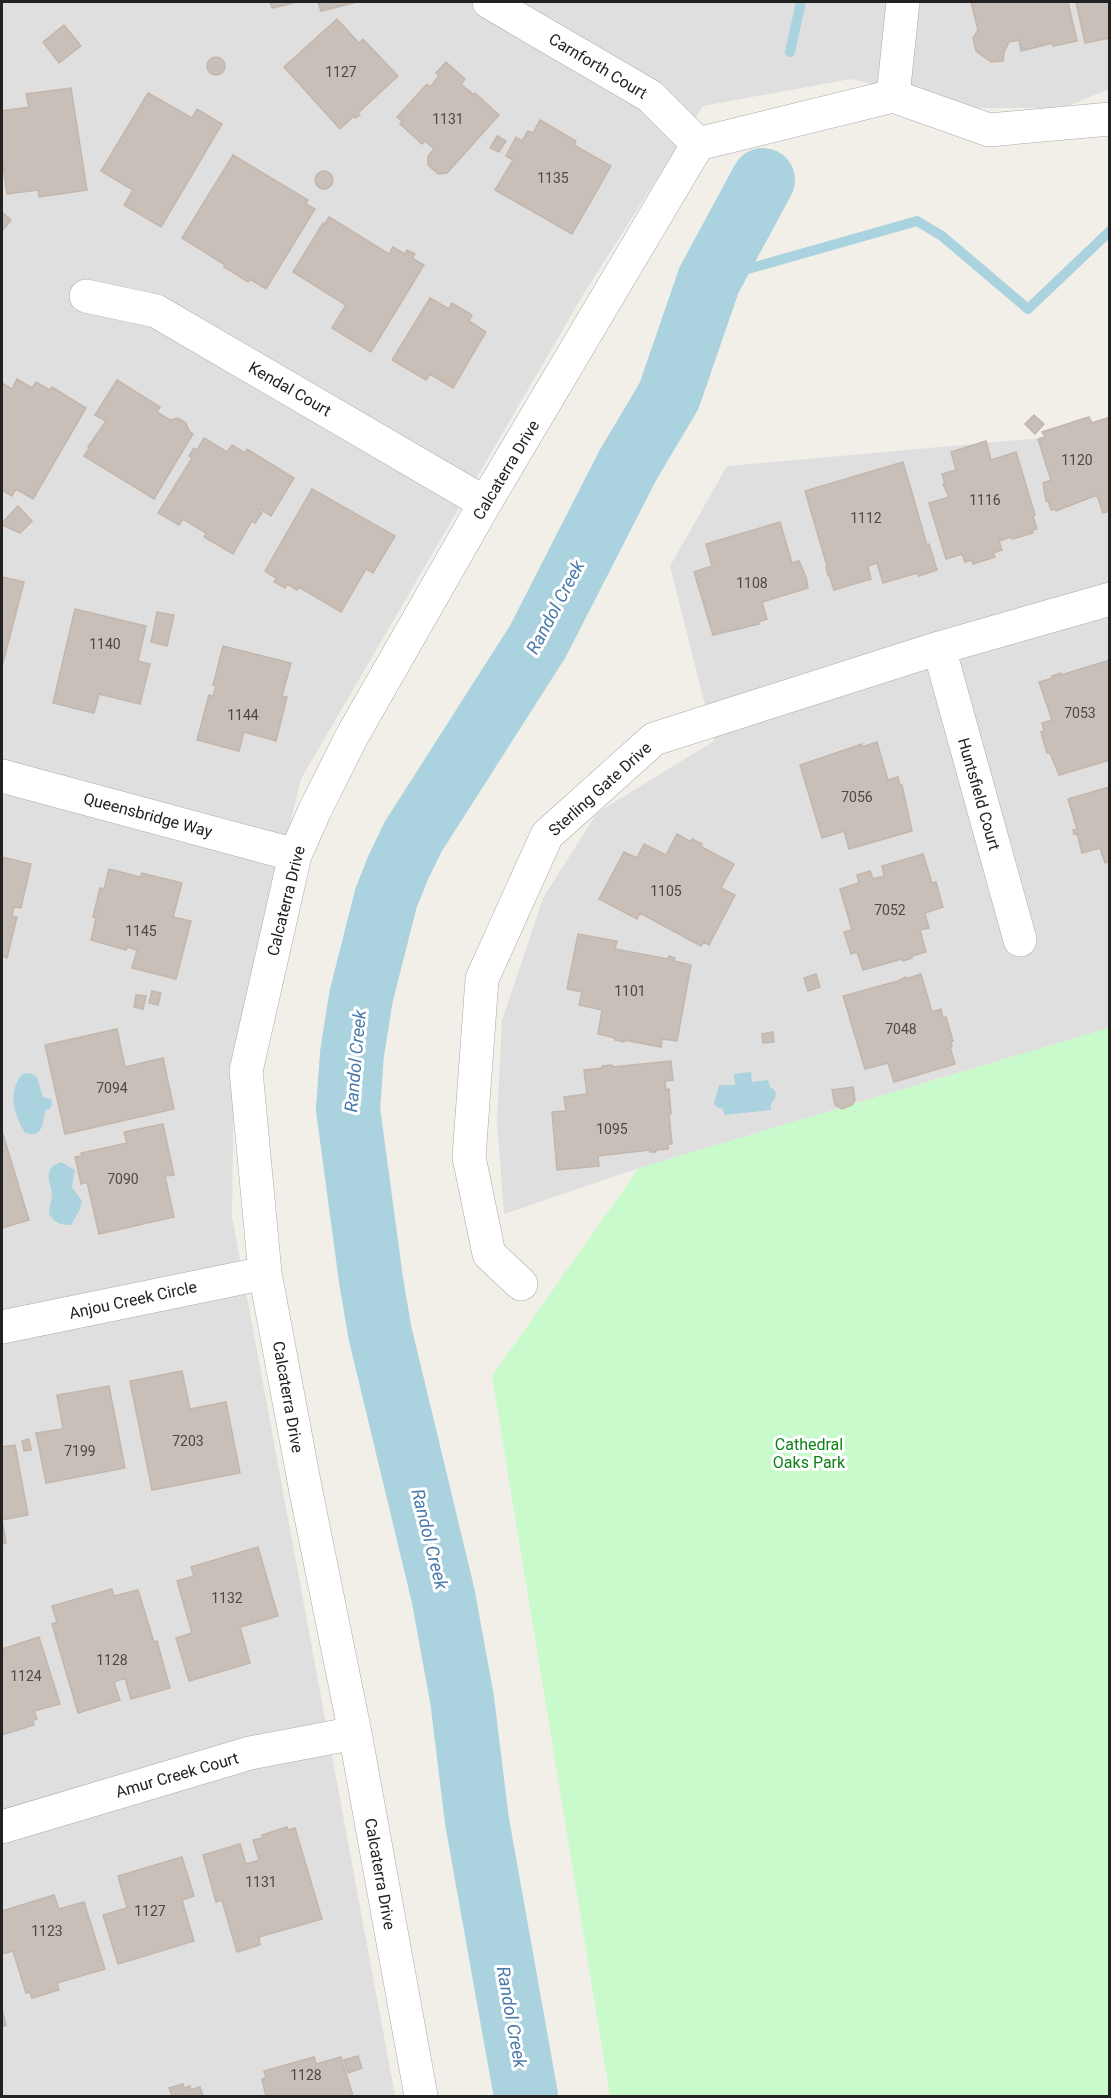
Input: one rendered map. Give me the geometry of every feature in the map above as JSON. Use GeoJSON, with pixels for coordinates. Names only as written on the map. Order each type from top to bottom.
{"type":"FeatureCollection","features":[{"type":"Feature","properties":{"kind":"street","name":"Carnforth Court"},"geometry":{"type":"LineString","coordinates":[[489,2],[650,96],[698,144]]}},
{"type":"Feature","properties":{"kind":"street"},"geometry":{"type":"LineString","coordinates":[[893,96],[903,2]]}},
{"type":"Feature","properties":{"kind":"street"},"geometry":{"type":"LineString","coordinates":[[698,144],[893,96],[989,130],[1110,120]]}},
{"type":"Feature","properties":{"kind":"street","name":"Calcaterra Drive"},"geometry":{"type":"LineString","coordinates":[[421,2097],[355,1734],[265,1272],[246,1071],[295,855],[315,810],[352,735],[485,503],[698,144]]}},
{"type":"Feature","properties":{"kind":"street","name":"Kendal Court"},"geometry":{"type":"LineString","coordinates":[[86,296],[156,311],[485,503]]}},
{"type":"Feature","properties":{"kind":"street","name":"Sterling Gate Drive"},"geometry":{"type":"LineString","coordinates":[[521,1284],[489,1254],[469,1157],[482,979],[546,835],[654,739],[939,648],[1110,599]]}},
{"type":"Feature","properties":{"kind":"street","name":"Huntsfield Court"},"geometry":{"type":"LineString","coordinates":[[939,648],[1020,940]]}},
{"type":"Feature","properties":{"kind":"street","name":"Queensbridge Way"},"geometry":{"type":"LineString","coordinates":[[2,776],[295,855]]}},
{"type":"Feature","properties":{"kind":"street","name":"Anjou Creek Circle"},"geometry":{"type":"LineString","coordinates":[[2,1327],[265,1272]]}},
{"type":"Feature","properties":{"kind":"street","name":"Amur Creek Court"},"geometry":{"type":"LineString","coordinates":[[2,1827],[250,1754],[355,1734]]}},
{"type":"Feature","properties":{"kind":"shaded area"},"geometry":{"type":"Polygon","coordinates":[[[2,2],[1109,2],[1109,89],[1063,108],[965,108],[851,79],[703,106],[583,295],[301,779],[234,1055],[232,1216],[395,2096],[2,2096],[2,2]]]}},
{"type":"Feature","properties":{"kind":"shaded area"},"geometry":{"type":"Polygon","coordinates":[[[1109,432],[1109,1028],[639,1168],[504,1214],[497,1121],[502,1020],[543,898],[597,813],[714,741],[670,566],[727,466],[1109,432]]]}},
{"type":"Feature","properties":{"kind":"green space","name":"Cathedral Oaks Park"},"geometry":{"type":"Polygon","coordinates":[[[1109,1028],[1109,2096],[610,2096],[492,1376],[639,1168],[1109,1028]]]}},
{"type":"Feature","properties":{"kind":"water"},"geometry":{"type":"Polygon","coordinates":[[[751,1072],[752,1082],[768,1080],[775,1092],[771,1110],[724,1115],[723,1109],[714,1103],[719,1085],[735,1085],[734,1074],[751,1072]]]}},
{"type":"Feature","properties":{"kind":"water"},"geometry":{"type":"Polygon","coordinates":[[[30,1073],[37,1077],[43,1097],[51,1099],[52,1104],[50,1109],[46,1110],[39,1131],[31,1134],[25,1133],[21,1126],[15,1111],[13,1096],[17,1081],[22,1074],[30,1073]]]}},
{"type":"Feature","properties":{"kind":"water"},"geometry":{"type":"Polygon","coordinates":[[[61,1162],[75,1170],[72,1187],[82,1201],[71,1225],[58,1223],[49,1214],[52,1194],[49,1171],[61,1162]]]}},
{"type":"Feature","properties":{"kind":"building"},"geometry":{"type":"Polygon","coordinates":[[[270,2],[298,2],[272,8],[270,2]]]}},
{"type":"Feature","properties":{"kind":"building"},"geometry":{"type":"Polygon","coordinates":[[[318,2],[357,2],[321,11],[318,2]]]}},
{"type":"Feature","properties":{"kind":"building"},"geometry":{"type":"Polygon","coordinates":[[[971,2],[1068,2],[1077,41],[1053,46],[1053,43],[1021,51],[1019,40],[1009,42],[1003,61],[991,62],[976,51],[973,38],[978,30],[971,2]]]}},
{"type":"Feature","properties":{"kind":"building"},"geometry":{"type":"Polygon","coordinates":[[[1076,2],[1110,2],[1110,38],[1085,43],[1076,2]]]}},
{"type":"Feature","properties":{"kind":"building"},"geometry":{"type":"Polygon","coordinates":[[[337,19],[359,43],[363,39],[398,76],[358,113],[360,115],[355,118],[354,116],[340,129],[284,67],[337,19]]]}},
{"type":"Feature","properties":{"kind":"building"},"geometry":{"type":"Polygon","coordinates":[[[64,25],[81,46],[59,63],[43,42],[64,25]]]}},
{"type":"Feature","properties":{"kind":"building"},"geometry":{"type":"Polygon","coordinates":[[[216,57],[222,60],[225,66],[222,72],[216,75],[210,72],[207,66],[210,60],[216,57]]]}},
{"type":"Feature","properties":{"kind":"building"},"geometry":{"type":"Polygon","coordinates":[[[446,62],[465,79],[461,84],[474,95],[475,93],[499,115],[447,173],[438,174],[428,165],[428,156],[434,149],[425,141],[422,144],[400,124],[402,121],[397,117],[427,84],[430,87],[439,76],[436,73],[446,62]]]}},
{"type":"Feature","properties":{"kind":"building"},"geometry":{"type":"Polygon","coordinates":[[[71,88],[87,190],[39,197],[38,190],[7,194],[2,158],[2,111],[29,107],[26,94],[71,88]]]}},
{"type":"Feature","properties":{"kind":"building"},"geometry":{"type":"Polygon","coordinates":[[[148,93],[192,118],[197,109],[222,124],[161,227],[124,205],[133,190],[101,171],[148,93]]]}},
{"type":"Feature","properties":{"kind":"building"},"geometry":{"type":"Polygon","coordinates":[[[540,120],[576,141],[574,145],[611,166],[572,234],[495,190],[513,160],[506,156],[516,137],[522,141],[528,131],[533,133],[540,120]]]}},
{"type":"Feature","properties":{"kind":"building"},"geometry":{"type":"Polygon","coordinates":[[[497,136],[506,141],[499,152],[490,148],[497,136]]]}},
{"type":"Feature","properties":{"kind":"building"},"geometry":{"type":"Polygon","coordinates":[[[233,155],[308,200],[306,204],[315,209],[266,289],[250,279],[248,282],[182,238],[233,155]]]}},
{"type":"Feature","properties":{"kind":"building"},"geometry":{"type":"Polygon","coordinates":[[[324,171],[330,174],[333,180],[330,186],[324,189],[318,186],[315,180],[318,174],[324,171]]]}},
{"type":"Feature","properties":{"kind":"building"},"geometry":{"type":"Polygon","coordinates":[[[2,212],[11,220],[2,231],[2,212]]]}},
{"type":"Feature","properties":{"kind":"building"},"geometry":{"type":"Polygon","coordinates":[[[329,217],[389,254],[393,247],[405,254],[407,250],[415,254],[412,258],[424,265],[371,352],[332,328],[346,305],[293,272],[329,217]]]}},
{"type":"Feature","properties":{"kind":"building"},"geometry":{"type":"Polygon","coordinates":[[[430,298],[449,309],[452,303],[472,315],[469,321],[486,332],[453,388],[430,374],[426,380],[392,360],[430,298]]]}},
{"type":"Feature","properties":{"kind":"building"},"geometry":{"type":"Polygon","coordinates":[[[17,379],[32,388],[36,382],[50,390],[52,387],[86,408],[33,499],[16,489],[12,496],[2,490],[2,383],[12,389],[17,379]]]}},
{"type":"Feature","properties":{"kind":"building"},"geometry":{"type":"Polygon","coordinates":[[[117,380],[160,407],[157,412],[170,420],[178,418],[186,423],[193,434],[154,499],[84,456],[106,421],[95,415],[117,380]]]}},
{"type":"Feature","properties":{"kind":"building"},"geometry":{"type":"Polygon","coordinates":[[[1034,415],[1044,424],[1035,434],[1025,424],[1034,415]]]}},
{"type":"Feature","properties":{"kind":"building"},"geometry":{"type":"Polygon","coordinates":[[[1089,417],[1092,423],[1110,417],[1110,511],[1103,513],[1097,495],[1056,511],[1051,510],[1046,501],[1043,483],[1051,480],[1038,439],[1045,437],[1042,432],[1089,417]]]}},
{"type":"Feature","properties":{"kind":"building"},"geometry":{"type":"Polygon","coordinates":[[[204,438],[227,452],[232,445],[245,453],[247,449],[294,478],[271,516],[260,509],[262,513],[255,523],[252,521],[233,554],[204,537],[206,533],[183,519],[179,525],[158,513],[192,458],[189,456],[194,448],[197,450],[204,438]]]}},
{"type":"Feature","properties":{"kind":"building"},"geometry":{"type":"Polygon","coordinates":[[[986,441],[991,460],[1016,452],[1037,529],[1032,530],[1033,533],[999,541],[1002,550],[993,553],[995,557],[973,564],[972,560],[965,562],[962,554],[946,559],[929,503],[949,497],[943,484],[945,484],[942,474],[956,470],[951,452],[986,441]]]}},
{"type":"Feature","properties":{"kind":"building"},"geometry":{"type":"Polygon","coordinates":[[[903,462],[927,545],[929,544],[937,570],[883,583],[877,563],[868,566],[871,579],[834,590],[805,491],[903,462]]]}},
{"type":"Feature","properties":{"kind":"building"},"geometry":{"type":"Polygon","coordinates":[[[312,489],[395,536],[373,573],[366,569],[341,612],[299,587],[297,590],[287,584],[285,588],[274,582],[276,578],[265,571],[312,489]]]}},
{"type":"Feature","properties":{"kind":"building"},"geometry":{"type":"Polygon","coordinates":[[[18,506],[32,521],[20,533],[2,525],[18,506]]]}},
{"type":"Feature","properties":{"kind":"building"},"geometry":{"type":"Polygon","coordinates":[[[780,522],[792,563],[799,561],[808,588],[762,602],[767,619],[758,622],[759,624],[713,635],[694,572],[712,566],[706,544],[780,522]]]}},
{"type":"Feature","properties":{"kind":"building"},"geometry":{"type":"Polygon","coordinates":[[[2,577],[24,582],[3,663],[2,663],[2,577]]]}},
{"type":"Feature","properties":{"kind":"building"},"geometry":{"type":"Polygon","coordinates":[[[75,609],[146,626],[138,661],[150,664],[140,704],[99,694],[94,713],[53,703],[75,609]]]}},
{"type":"Feature","properties":{"kind":"building"},"geometry":{"type":"Polygon","coordinates":[[[157,612],[174,615],[167,646],[151,642],[157,612]]]}},
{"type":"Feature","properties":{"kind":"building"},"geometry":{"type":"Polygon","coordinates":[[[223,646],[291,663],[282,696],[287,697],[276,741],[244,732],[239,751],[197,740],[209,695],[213,696],[216,686],[213,685],[223,646]]]}},
{"type":"Feature","properties":{"kind":"building"},"geometry":{"type":"Polygon","coordinates":[[[1110,660],[1110,760],[1059,775],[1050,753],[1047,753],[1041,732],[1044,731],[1042,723],[1052,720],[1039,682],[1061,673],[1061,675],[1110,660]]]}},
{"type":"Feature","properties":{"kind":"building"},"geometry":{"type":"Polygon","coordinates":[[[877,742],[888,780],[898,777],[900,786],[902,785],[912,831],[849,849],[844,831],[822,838],[800,765],[862,744],[862,747],[877,742]]]}},
{"type":"Feature","properties":{"kind":"building"},"geometry":{"type":"Polygon","coordinates":[[[1109,787],[1110,861],[1105,863],[1100,848],[1082,853],[1077,833],[1074,834],[1073,830],[1077,829],[1068,799],[1109,787]]]}},
{"type":"Feature","properties":{"kind":"building"},"geometry":{"type":"Polygon","coordinates":[[[677,834],[691,842],[692,839],[702,844],[700,846],[734,864],[721,888],[735,895],[709,945],[704,942],[701,946],[640,913],[637,919],[599,899],[624,852],[637,858],[644,844],[666,855],[677,834]]]}},
{"type":"Feature","properties":{"kind":"building"},"geometry":{"type":"Polygon","coordinates":[[[923,854],[932,883],[936,882],[943,907],[925,913],[929,928],[920,930],[926,952],[903,961],[902,959],[863,970],[857,952],[851,954],[844,932],[852,930],[840,889],[859,883],[857,875],[870,871],[873,879],[884,876],[882,866],[923,854]]]}},
{"type":"Feature","properties":{"kind":"building"},"geometry":{"type":"Polygon","coordinates":[[[2,857],[31,864],[21,908],[14,907],[12,916],[17,917],[7,958],[2,956],[2,857]]]}},
{"type":"Feature","properties":{"kind":"building"},"geometry":{"type":"Polygon","coordinates":[[[109,869],[140,877],[142,873],[182,883],[173,917],[191,921],[176,979],[132,968],[137,950],[127,947],[126,950],[91,940],[96,918],[93,917],[100,888],[104,889],[109,869]]]}},
{"type":"Feature","properties":{"kind":"building"},"geometry":{"type":"Polygon","coordinates":[[[578,934],[617,941],[615,949],[668,959],[669,956],[675,958],[674,961],[691,965],[677,1041],[662,1039],[661,1047],[624,1040],[624,1042],[598,1034],[602,1010],[579,1005],[582,992],[567,989],[578,934]]]}},
{"type":"Feature","properties":{"kind":"building"},"geometry":{"type":"Polygon","coordinates":[[[816,974],[820,987],[808,991],[804,978],[816,974]]]}},
{"type":"Feature","properties":{"kind":"building"},"geometry":{"type":"Polygon","coordinates":[[[921,974],[932,1012],[941,1009],[943,1018],[946,1017],[953,1041],[950,1047],[955,1064],[894,1082],[888,1063],[865,1069],[843,996],[921,974]]]}},
{"type":"Feature","properties":{"kind":"building"},"geometry":{"type":"Polygon","coordinates":[[[152,991],[161,993],[158,1005],[149,1003],[152,991]]]}},
{"type":"Feature","properties":{"kind":"building"},"geometry":{"type":"Polygon","coordinates":[[[136,995],[146,996],[143,1009],[134,1007],[136,995]]]}},
{"type":"Feature","properties":{"kind":"building"},"geometry":{"type":"Polygon","coordinates":[[[117,1029],[125,1067],[163,1058],[174,1109],[65,1134],[45,1045],[117,1029]]]}},
{"type":"Feature","properties":{"kind":"building"},"geometry":{"type":"Polygon","coordinates":[[[773,1032],[774,1042],[763,1043],[762,1034],[773,1032]]]}},
{"type":"Feature","properties":{"kind":"building"},"geometry":{"type":"Polygon","coordinates":[[[671,1061],[673,1080],[665,1081],[666,1090],[669,1089],[671,1114],[669,1114],[672,1144],[668,1144],[668,1149],[598,1156],[599,1166],[557,1170],[552,1112],[566,1111],[564,1097],[587,1094],[584,1070],[602,1068],[602,1066],[671,1061]]]}},
{"type":"Feature","properties":{"kind":"building"},"geometry":{"type":"Polygon","coordinates":[[[853,1087],[855,1100],[852,1105],[842,1109],[835,1105],[832,1090],[853,1087]]]}},
{"type":"Feature","properties":{"kind":"building"},"geometry":{"type":"Polygon","coordinates":[[[163,1124],[174,1175],[165,1176],[174,1217],[99,1234],[87,1182],[81,1184],[75,1157],[82,1156],[81,1153],[127,1143],[124,1132],[163,1124]]]}},
{"type":"Feature","properties":{"kind":"building"},"geometry":{"type":"Polygon","coordinates":[[[2,1131],[29,1220],[2,1228],[2,1131]]]}},
{"type":"Feature","properties":{"kind":"building"},"geometry":{"type":"Polygon","coordinates":[[[182,1371],[190,1409],[226,1402],[240,1473],[152,1490],[130,1381],[182,1371]]]}},
{"type":"Feature","properties":{"kind":"building"},"geometry":{"type":"Polygon","coordinates":[[[109,1386],[125,1468],[46,1483],[36,1433],[63,1429],[57,1395],[109,1386]]]}},
{"type":"Feature","properties":{"kind":"building"},"geometry":{"type":"Polygon","coordinates":[[[29,1439],[31,1450],[24,1451],[22,1441],[29,1439]]]}},
{"type":"Feature","properties":{"kind":"building"},"geometry":{"type":"Polygon","coordinates":[[[15,1445],[28,1515],[2,1520],[2,1447],[15,1445]]]}},
{"type":"Feature","properties":{"kind":"building"},"geometry":{"type":"Polygon","coordinates":[[[2,1520],[6,1543],[2,1544],[2,1520]]]}},
{"type":"Feature","properties":{"kind":"building"},"geometry":{"type":"Polygon","coordinates":[[[258,1547],[278,1616],[240,1627],[250,1663],[189,1681],[176,1638],[192,1633],[177,1581],[194,1576],[191,1567],[258,1547]]]}},
{"type":"Feature","properties":{"kind":"building"},"geometry":{"type":"Polygon","coordinates":[[[112,1589],[114,1596],[138,1590],[154,1642],[157,1641],[170,1688],[131,1699],[125,1678],[114,1682],[120,1700],[78,1713],[52,1624],[57,1622],[52,1606],[112,1589]]]}},
{"type":"Feature","properties":{"kind":"building"},"geometry":{"type":"Polygon","coordinates":[[[39,1637],[60,1704],[34,1711],[37,1719],[33,1720],[34,1725],[2,1735],[2,1649],[39,1637]]]}},
{"type":"Feature","properties":{"kind":"building"},"geometry":{"type":"Polygon","coordinates":[[[287,1827],[288,1830],[295,1828],[322,1919],[259,1937],[260,1945],[237,1952],[222,1900],[216,1902],[203,1855],[240,1844],[246,1864],[259,1860],[253,1840],[287,1827]]]}},
{"type":"Feature","properties":{"kind":"building"},"geometry":{"type":"Polygon","coordinates":[[[182,1857],[194,1896],[182,1900],[194,1941],[118,1964],[103,1915],[127,1908],[118,1876],[182,1857]]]}},
{"type":"Feature","properties":{"kind":"building"},"geometry":{"type":"Polygon","coordinates":[[[54,1895],[59,1909],[84,1902],[105,1969],[57,1983],[59,1990],[32,1998],[30,1992],[26,1993],[13,1951],[2,1954],[2,1911],[54,1895]]]}},
{"type":"Feature","properties":{"kind":"building"},"geometry":{"type":"Polygon","coordinates":[[[2,2010],[6,2025],[2,2027],[2,2010]]]}},
{"type":"Feature","properties":{"kind":"building"},"geometry":{"type":"Polygon","coordinates":[[[358,2056],[362,2068],[348,2073],[344,2060],[358,2056]]]}},
{"type":"Feature","properties":{"kind":"building"},"geometry":{"type":"Polygon","coordinates":[[[314,2057],[316,2064],[341,2057],[353,2096],[266,2096],[262,2079],[266,2078],[264,2071],[314,2057]]]}},
{"type":"Feature","properties":{"kind":"building"},"geometry":{"type":"Polygon","coordinates":[[[183,2084],[184,2088],[190,2086],[191,2090],[200,2087],[203,2096],[172,2096],[169,2088],[183,2084]]]}},
{"type":"Feature","properties":{"kind":"waterway","name":"Randol Creek"},"geometry":{"type":"LineString","coordinates":[[790,52],[801,2]]}},
{"type":"Feature","properties":{"kind":"waterway","name":"Randol Creek"},"geometry":{"type":"LineString","coordinates":[[526,2096],[477,1821],[462,1699],[443,1595],[380,1333],[371,1280],[348,1109],[352,1054],[361,997],[386,898],[398,868],[413,837],[538,641],[628,465],[669,396],[709,280],[763,180]]}},
{"type":"Feature","properties":{"kind":"waterway"},"geometry":{"type":"LineString","coordinates":[[709,280],[917,221],[942,236],[1028,309],[1110,231]]}}]}
